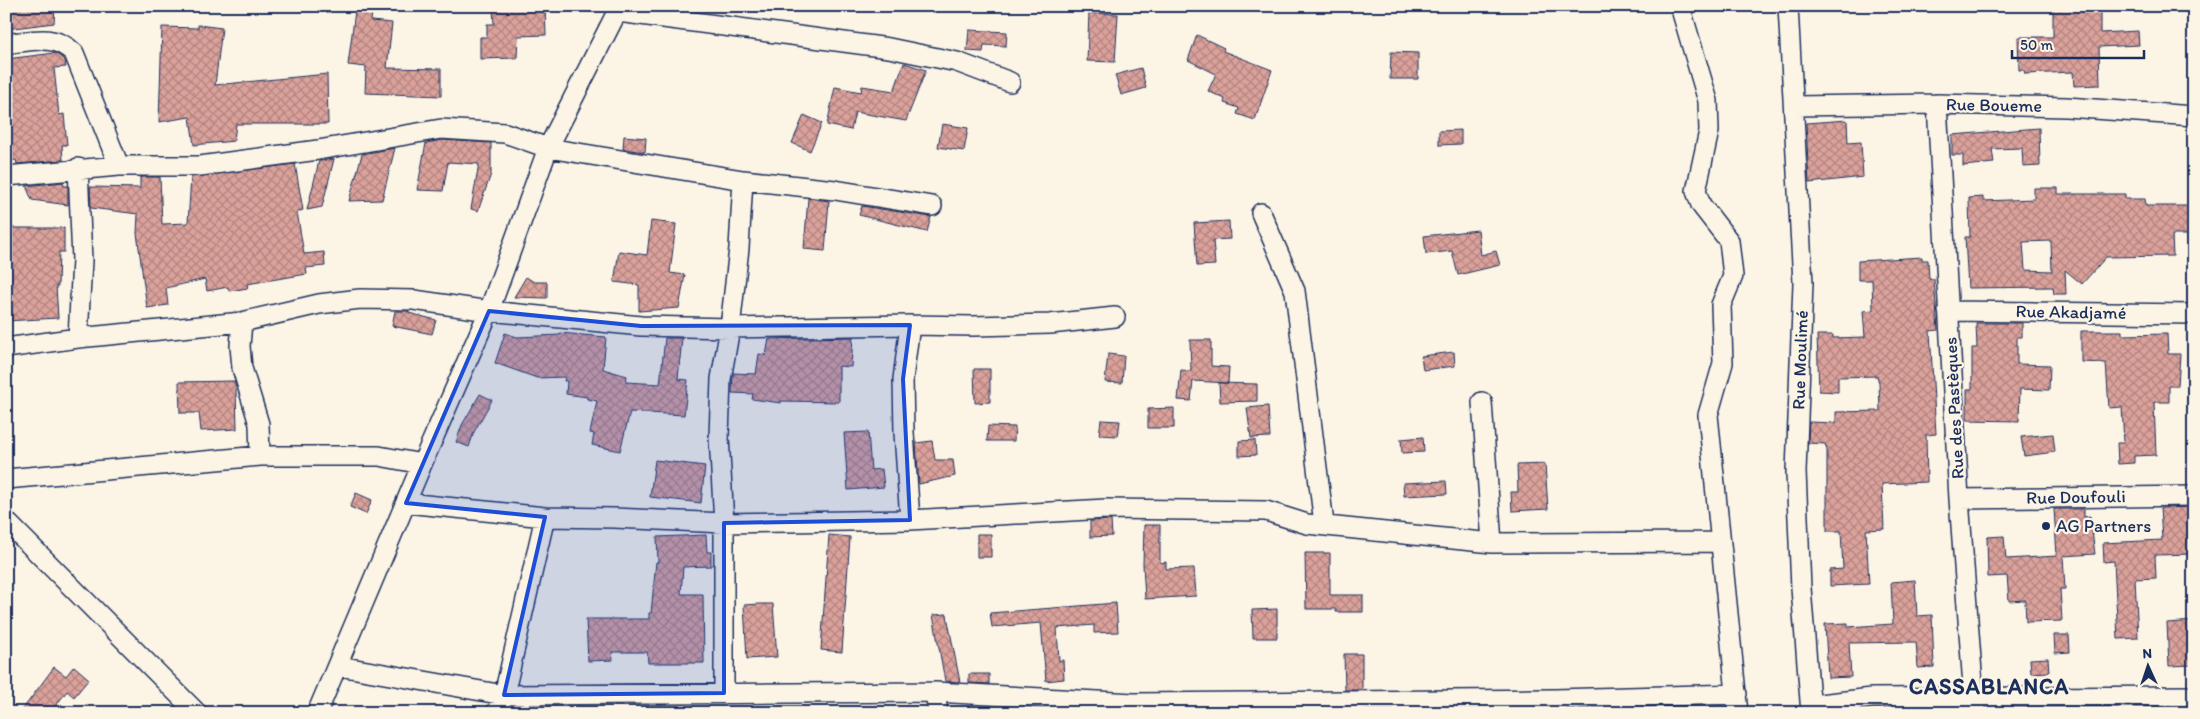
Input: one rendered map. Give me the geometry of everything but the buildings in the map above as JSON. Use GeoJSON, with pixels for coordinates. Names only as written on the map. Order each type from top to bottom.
{"type":"FeatureCollection","features":[{"type":"Feature","properties":{"kind":"street"},"geometry":{"type":"LineString","coordinates":[[1680,6],[1708,101],[1709,131],[1696,191],[1701,205],[1729,241],[1733,276],[1721,305],[1723,364],[1708,416],[1719,542],[1738,713]]}},
{"type":"Feature","properties":{"kind":"street","name":"Rue Moulimé"},"geometry":{"type":"LineString","coordinates":[[1788,6],[1803,283],[1796,472],[1801,588],[1811,709]]}},
{"type":"Feature","properties":{"kind":"street"},"geometry":{"type":"LineString","coordinates":[[318,713],[422,464],[489,312],[548,148],[619,9],[889,48],[957,62],[1010,82]]}},
{"type":"Feature","properties":{"kind":"street"},"geometry":{"type":"LineString","coordinates":[[6,44],[48,39],[64,43],[74,53],[119,166]]}},
{"type":"Feature","properties":{"kind":"street","name":"Rue Boueme"},"geometry":{"type":"LineString","coordinates":[[1794,106],[1937,104],[2066,107],[2194,116]]}},
{"type":"Feature","properties":{"kind":"street","name":"Rue des Pastèques"},"geometry":{"type":"LineString","coordinates":[[1937,104],[1959,499],[1975,706]]}},
{"type":"Feature","properties":{"kind":"street"},"geometry":{"type":"LineString","coordinates":[[6,176],[78,168],[200,166],[318,150],[440,129],[505,133],[548,148],[744,180],[835,190],[932,206]]}},
{"type":"Feature","properties":{"kind":"street"},"geometry":{"type":"LineString","coordinates":[[78,168],[82,260],[78,338]]}},
{"type":"Feature","properties":{"kind":"street"},"geometry":{"type":"LineString","coordinates":[[724,693],[724,524],[719,437],[722,379],[730,328],[744,180]]}},
{"type":"Feature","properties":{"kind":"street"},"geometry":{"type":"LineString","coordinates":[[1261,213],[1295,291],[1324,524]]}},
{"type":"Feature","properties":{"kind":"street"},"geometry":{"type":"LineString","coordinates":[[6,348],[78,338],[242,322],[319,304],[360,299],[414,300],[489,312],[641,326],[730,328],[910,325],[973,326],[1040,324],[1114,317]]}},
{"type":"Feature","properties":{"kind":"street","name":"Rue Akadjamé"},"geometry":{"type":"LineString","coordinates":[[1948,311],[2194,314]]}},
{"type":"Feature","properties":{"kind":"street"},"geometry":{"type":"LineString","coordinates":[[242,322],[240,346],[242,368],[259,424],[260,456]]}},
{"type":"Feature","properties":{"kind":"street"},"geometry":{"type":"LineString","coordinates":[[910,325],[903,379],[904,433],[910,520]]}},
{"type":"Feature","properties":{"kind":"street"},"geometry":{"type":"LineString","coordinates":[[1482,402],[1492,543]]}},
{"type":"Feature","properties":{"kind":"street"},"geometry":{"type":"LineString","coordinates":[[6,479],[260,456],[379,456],[422,464]]}},
{"type":"Feature","properties":{"kind":"street","name":"Rue Doufouli"},"geometry":{"type":"LineString","coordinates":[[1959,499],[2194,496]]}},
{"type":"Feature","properties":{"kind":"street"},"geometry":{"type":"LineString","coordinates":[[406,503],[545,517],[614,518],[724,524],[910,520],[1106,509],[1266,510],[1307,524],[1324,524],[1492,543],[1719,542]]}},
{"type":"Feature","properties":{"kind":"street"},"geometry":{"type":"LineString","coordinates":[[496,713],[504,695],[545,517]]}},
{"type":"Feature","properties":{"kind":"street"},"geometry":{"type":"LineString","coordinates":[[6,521],[197,713]]}},
{"type":"Feature","properties":{"kind":"street"},"geometry":{"type":"LineString","coordinates":[[339,666],[504,695],[934,692],[1133,708],[1737,694]]}},
{"type":"Feature","properties":{"kind":"street"},"geometry":{"type":"LineString","coordinates":[[934,692],[938,713]]}},
{"type":"Feature","properties":{"kind":"street"},"geometry":{"type":"LineString","coordinates":[[1811,709],[1872,698],[1975,706],[2194,696]]}},
{"type":"Feature","properties":{"kind":"highlighted area"},"geometry":{"type":"Polygon","coordinates":[[[489,311],[641,326],[910,325],[903,379],[910,520],[724,523],[724,693],[504,695],[545,517],[406,503],[489,311]]]}},
{"type":"Feature","properties":{"kind":"place","name":"AG Partners"},"geometry":{"type":"Point","coordinates":[2046,526]}},
{"type":"Feature","properties":{"kind":"district","name":"CASSABLANCA"},"geometry":{"type":"Point","coordinates":[1989,686]}}]}
